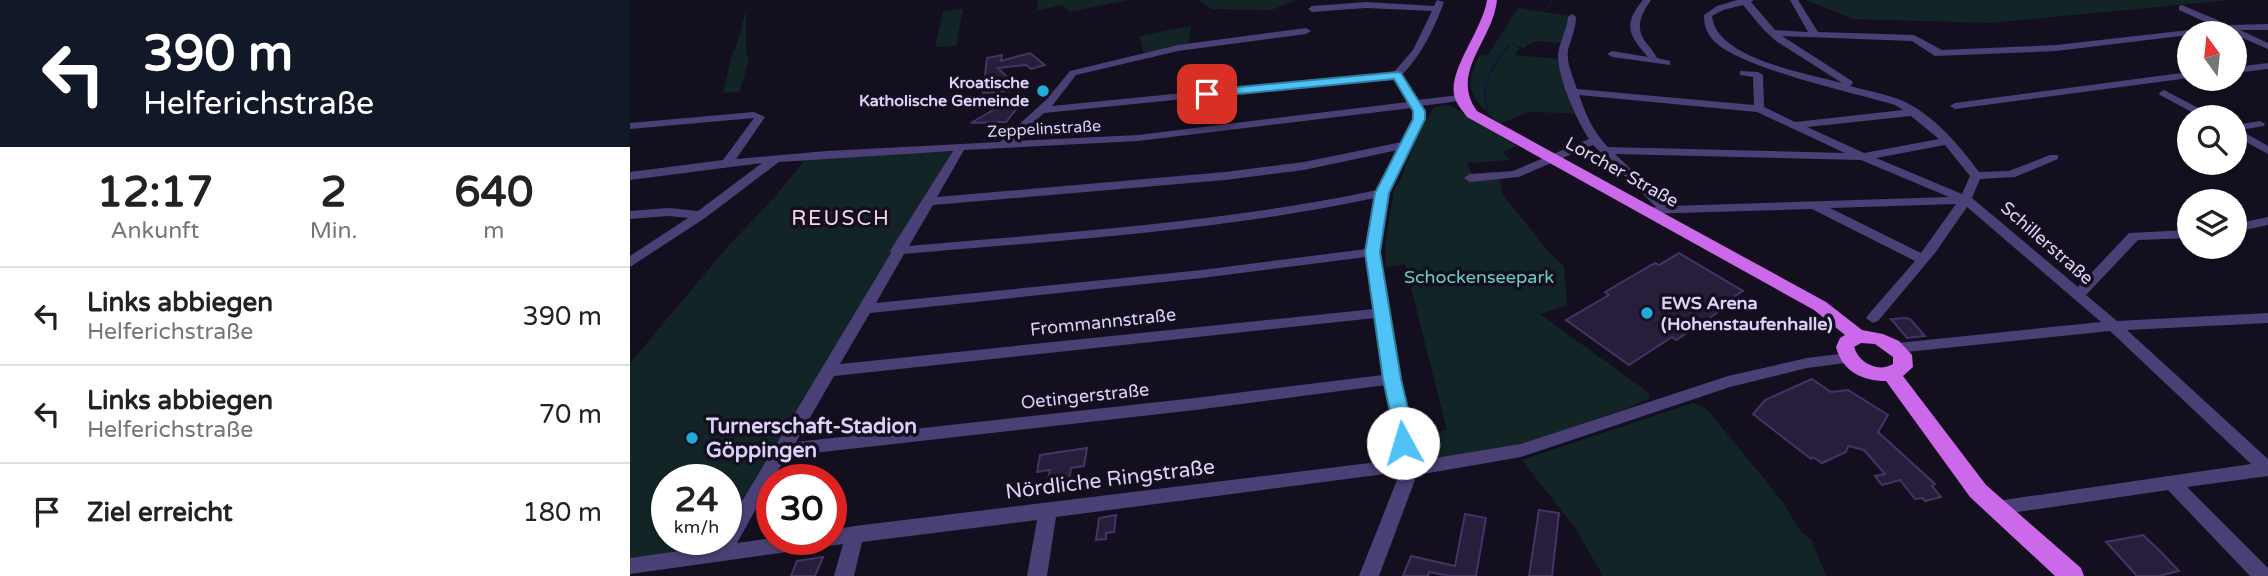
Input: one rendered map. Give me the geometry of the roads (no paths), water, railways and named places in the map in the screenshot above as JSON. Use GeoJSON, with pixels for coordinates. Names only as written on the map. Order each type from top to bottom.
{"type":"FeatureCollection","features":[{"type":"Feature","properties":{"kind":"main road"},"geometry":{"type":"LineString","coordinates":[[1459,98],[1462,70],[1488,25],[1492,0]]}},
{"type":"Feature","properties":{"kind":"main road","name":"Lorcher Straße"},"geometry":{"type":"LineString","coordinates":[[1459,98],[1472,114],[1491,127],[1821,306],[1858,337]]}},
{"type":"Feature","properties":{"kind":"main road"},"geometry":{"type":"LineString","coordinates":[[1858,337],[1882,340],[1896,348],[1902,355],[1903,367],[1891,374],[1862,369],[1848,358],[1845,347],[1847,342],[1858,337]]}},
{"type":"Feature","properties":{"kind":"main road"},"geometry":{"type":"LineString","coordinates":[[1891,374],[1978,491],[2072,576]]}},
{"type":"Feature","properties":{"kind":"street"},"geometry":{"type":"LineString","coordinates":[[1647,0],[1635,15],[1633,26],[1639,42],[1653,57]]}},
{"type":"Feature","properties":{"kind":"street"},"geometry":{"type":"LineString","coordinates":[[1858,89],[1772,33],[1745,0],[1708,15],[1707,25],[1711,34],[1724,45],[1753,61],[1858,89],[1899,103],[1914,112],[1949,141],[1976,176]]}},
{"type":"Feature","properties":{"kind":"street"},"geometry":{"type":"LineString","coordinates":[[1794,0],[1815,35]]}},
{"type":"Feature","properties":{"kind":"street"},"geometry":{"type":"LineString","coordinates":[[1040,110],[1397,75],[1408,65],[1423,43],[1439,4],[1312,9]]}},
{"type":"Feature","properties":{"kind":"street"},"geometry":{"type":"LineString","coordinates":[[2182,8],[2211,21]]}},
{"type":"Feature","properties":{"kind":"street"},"geometry":{"type":"LineString","coordinates":[[1572,16],[1571,31],[1563,52],[1567,79],[1582,119],[1595,140],[1666,210]]}},
{"type":"Feature","properties":{"kind":"street"},"geometry":{"type":"LineString","coordinates":[[2247,28],[2268,27]]}},
{"type":"Feature","properties":{"kind":"street"},"geometry":{"type":"LineString","coordinates":[[1002,146],[1066,84],[1067,78],[1073,72],[1178,48],[1306,31]]}},
{"type":"Feature","properties":{"kind":"street"},"geometry":{"type":"LineString","coordinates":[[1772,33],[1914,38],[1937,52],[2056,48],[2177,34]]}},
{"type":"Feature","properties":{"kind":"street"},"geometry":{"type":"LineString","coordinates":[[2247,37],[2268,46]]}},
{"type":"Feature","properties":{"kind":"street"},"geometry":{"type":"LineString","coordinates":[[1612,54],[1667,63]]}},
{"type":"Feature","properties":{"kind":"street"},"geometry":{"type":"LineString","coordinates":[[2247,68],[2268,66]]}},
{"type":"Feature","properties":{"kind":"street"},"geometry":{"type":"LineString","coordinates":[[1742,73],[1758,75],[1759,109]]}},
{"type":"Feature","properties":{"kind":"street"},"geometry":{"type":"LineString","coordinates":[[1369,576],[1402,468],[1392,379],[1372,252],[1382,193],[1419,119],[1415,103],[1397,75]]}},
{"type":"Feature","properties":{"kind":"street"},"geometry":{"type":"LineString","coordinates":[[1955,106],[2177,77]]}},
{"type":"Feature","properties":{"kind":"street","name":"Schillerstraße"},"geometry":{"type":"LineString","coordinates":[[1571,91],[1759,109],[1863,157],[1967,200],[2113,326],[2268,468]]}},
{"type":"Feature","properties":{"kind":"street"},"geometry":{"type":"LineString","coordinates":[[2164,93],[2186,105]]}},
{"type":"Feature","properties":{"kind":"street","name":"Zeppelinstraße"},"geometry":{"type":"LineString","coordinates":[[630,176],[776,158],[1215,131],[1459,98]]}},
{"type":"Feature","properties":{"kind":"street"},"geometry":{"type":"LineString","coordinates":[[1793,125],[1914,112]]}},
{"type":"Feature","properties":{"kind":"street"},"geometry":{"type":"LineString","coordinates":[[630,126],[754,115],[760,117],[727,163]]}},
{"type":"Feature","properties":{"kind":"street"},"geometry":{"type":"LineString","coordinates":[[2247,127],[2260,124]]}},
{"type":"Feature","properties":{"kind":"street"},"geometry":{"type":"LineString","coordinates":[[2247,138],[2268,151]]}},
{"type":"Feature","properties":{"kind":"street"},"geometry":{"type":"LineString","coordinates":[[1470,177],[1515,174],[1595,140]]}},
{"type":"Feature","properties":{"kind":"street"},"geometry":{"type":"LineString","coordinates":[[1605,150],[1863,157],[1949,141]]}},
{"type":"Feature","properties":{"kind":"street"},"geometry":{"type":"LineString","coordinates":[[926,202],[1225,176],[1304,166],[1404,145]]}},
{"type":"Feature","properties":{"kind":"street"},"geometry":{"type":"LineString","coordinates":[[742,518],[960,148]]}},
{"type":"Feature","properties":{"kind":"street"},"geometry":{"type":"LineString","coordinates":[[1976,176],[2011,174],[2054,157]]}},
{"type":"Feature","properties":{"kind":"street"},"geometry":{"type":"LineString","coordinates":[[630,263],[645,250],[701,215],[776,158]]}},
{"type":"Feature","properties":{"kind":"street"},"geometry":{"type":"LineString","coordinates":[[1873,318],[1967,200],[1976,176]]}},
{"type":"Feature","properties":{"kind":"street"},"geometry":{"type":"LineString","coordinates":[[897,251],[1206,223],[1302,210],[1382,193]]}},
{"type":"Feature","properties":{"kind":"street"},"geometry":{"type":"LineString","coordinates":[[1647,211],[1967,200]]}},
{"type":"Feature","properties":{"kind":"street"},"geometry":{"type":"LineString","coordinates":[[1813,205],[1922,259]]}},
{"type":"Feature","properties":{"kind":"street"},"geometry":{"type":"LineString","coordinates":[[630,215],[668,212],[701,215]]}},
{"type":"Feature","properties":{"kind":"street"},"geometry":{"type":"LineString","coordinates":[[2247,225],[2268,221]]}},
{"type":"Feature","properties":{"kind":"street"},"geometry":{"type":"LineString","coordinates":[[2078,295],[2134,236],[2177,234]]}},
{"type":"Feature","properties":{"kind":"street"},"geometry":{"type":"LineString","coordinates":[[863,309],[1202,274],[1372,252]]}},
{"type":"Feature","properties":{"kind":"street","name":"Frommannstraße"},"geometry":{"type":"LineString","coordinates":[[828,371],[1381,313]]}},
{"type":"Feature","properties":{"kind":"street"},"geometry":{"type":"LineString","coordinates":[[1896,348],[2113,326],[2268,318]]}},
{"type":"Feature","properties":{"kind":"street"},"geometry":{"type":"LineString","coordinates":[[1402,468],[1419,477],[1423,467],[1531,448],[1740,379],[1792,366],[1848,358]]}},
{"type":"Feature","properties":{"kind":"street","name":"Oetingerstraße"},"geometry":{"type":"LineString","coordinates":[[782,450],[1392,379]]}},
{"type":"Feature","properties":{"kind":"street","name":"Nördliche Ringstraße"},"geometry":{"type":"LineString","coordinates":[[847,535],[1402,468]]}},
{"type":"Feature","properties":{"kind":"street"},"geometry":{"type":"LineString","coordinates":[[1997,508],[2268,468]]}},
{"type":"Feature","properties":{"kind":"street"},"geometry":{"type":"LineString","coordinates":[[2171,482],[2263,576]]}},
{"type":"Feature","properties":{"kind":"street"},"geometry":{"type":"LineString","coordinates":[[1037,576],[1048,509]]}},
{"type":"Feature","properties":{"kind":"street"},"geometry":{"type":"LineString","coordinates":[[844,576],[855,534]]}},
{"type":"Feature","properties":{"kind":"street"},"geometry":{"type":"LineString","coordinates":[[630,566],[664,569],[720,555]]}},
{"type":"Feature","properties":{"kind":"waterway"},"geometry":{"type":"LineString","coordinates":[[1546,10],[1554,0]]}},
{"type":"Feature","properties":{"kind":"waterway"},"geometry":{"type":"LineString","coordinates":[[1488,113],[1486,84],[1493,68],[1510,44]]}},
{"type":"Feature","properties":{"kind":"place","name":"Kroatische Katholische Gemeinde"},"geometry":{"type":"Point","coordinates":[1043,91]}},
{"type":"Feature","properties":{"kind":"place","name":"EWS Arena (Hohenstaufenhalle)"},"geometry":{"type":"Point","coordinates":[1647,313]}},
{"type":"Feature","properties":{"kind":"place","name":"Turnerschaft-Stadion Göppingen"},"geometry":{"type":"Point","coordinates":[692,438]}},
{"type":"Feature","properties":{"kind":"district","name":"REUSCH"},"geometry":{"type":"Point","coordinates":[841,218]}},
{"type":"Feature","properties":{"kind":"park label","name":"Schockenseepark"},"geometry":{"type":"Point","coordinates":[1479,277]}}]}
